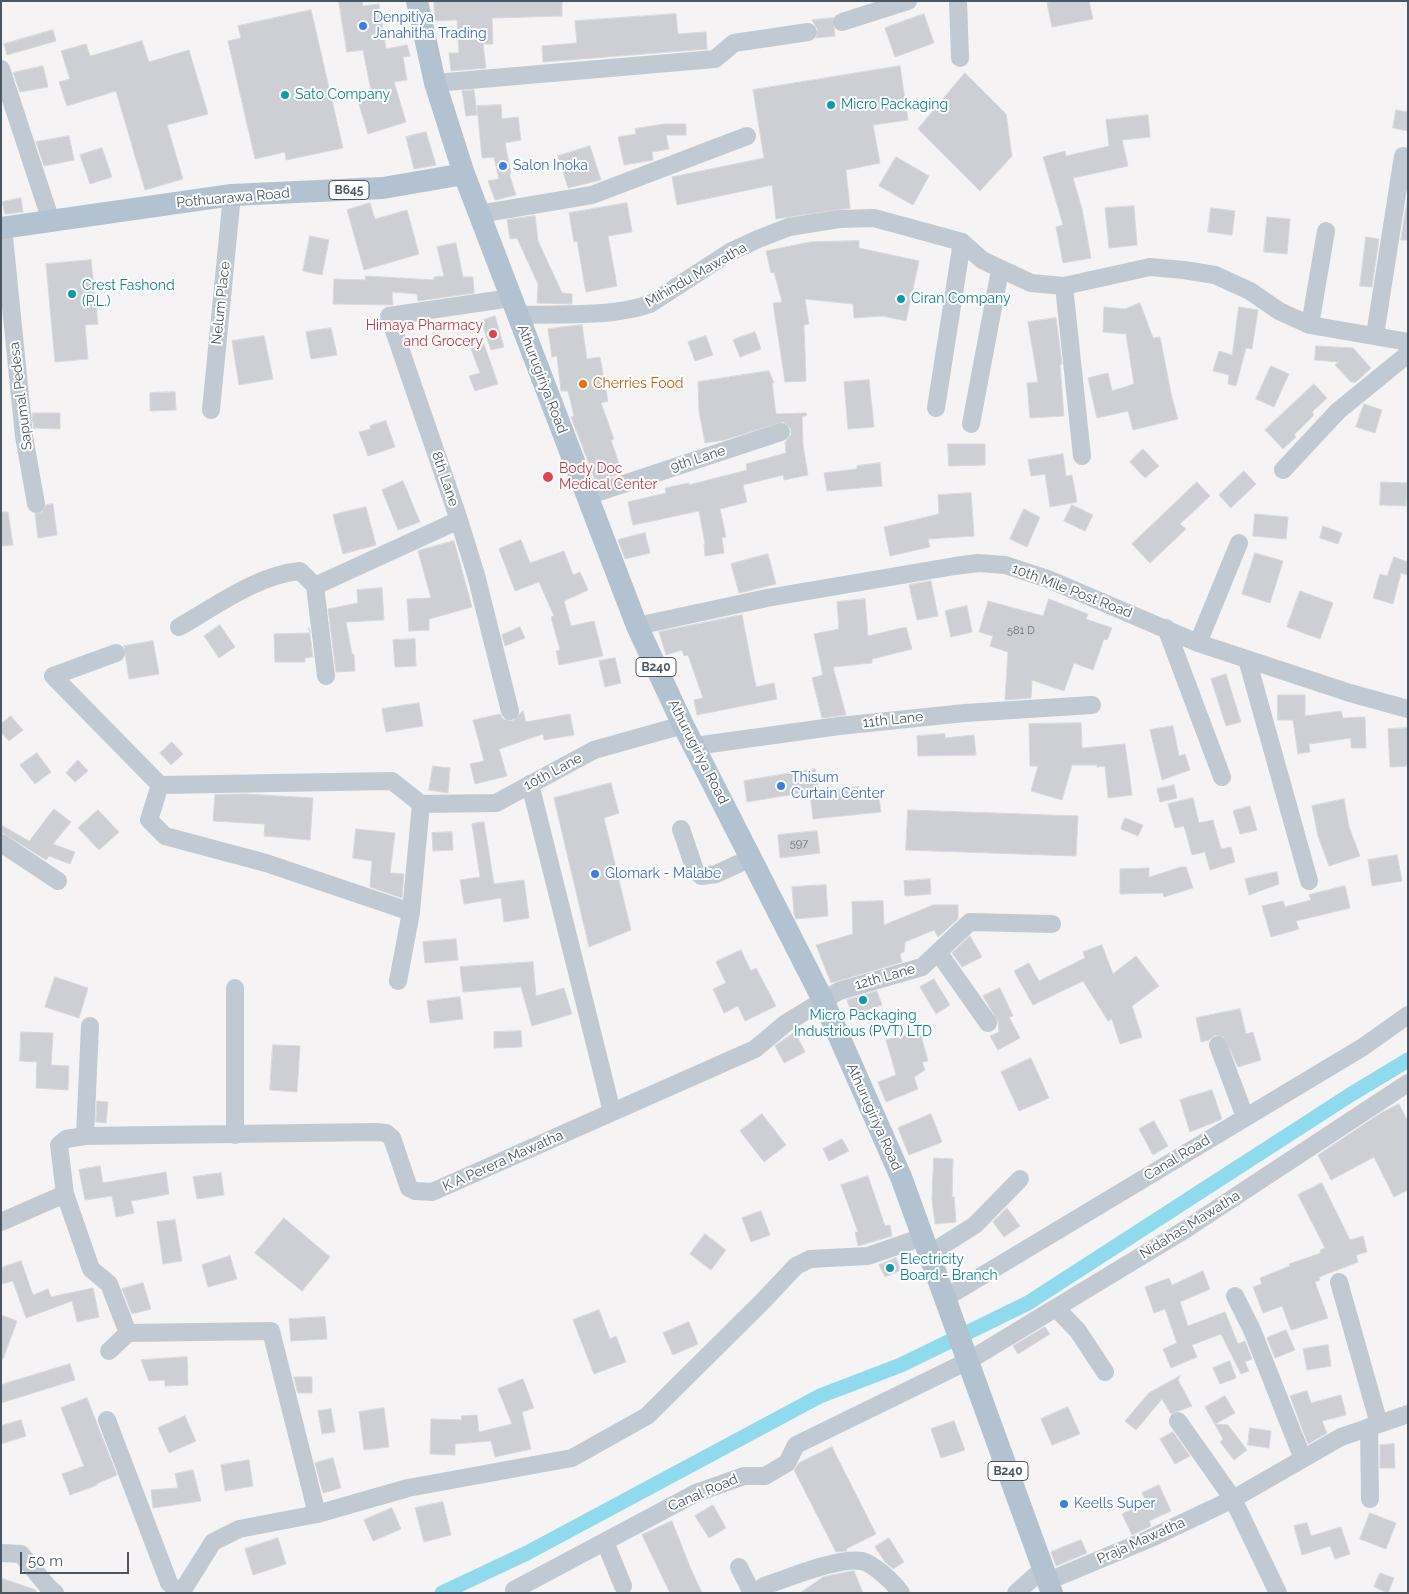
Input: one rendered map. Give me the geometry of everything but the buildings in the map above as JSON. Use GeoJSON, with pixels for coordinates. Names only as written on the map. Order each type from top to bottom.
{"type":"FeatureCollection","features":[{"type":"Feature","properties":{"kind":"main road","name":"Athurugiriya Road"},"geometry":{"type":"LineString","coordinates":[[416,1],[435,82],[464,174],[637,626],[683,724],[823,1000],[901,1177],[966,1355]]}},
{"type":"Feature","properties":{"kind":"main road","name":"Pothuarawa Road"},"geometry":{"type":"LineString","coordinates":[[2,228],[232,195],[383,188],[464,174]]}},
{"type":"Feature","properties":{"kind":"main road","name":"B240"},"geometry":{"type":"LineString","coordinates":[[966,1355],[1048,1581]]}},
{"type":"Feature","properties":{"kind":"street"},"geometry":{"type":"LineString","coordinates":[[842,22],[908,1]]}},
{"type":"Feature","properties":{"kind":"street"},"geometry":{"type":"LineString","coordinates":[[958,1],[960,58]]}},
{"type":"Feature","properties":{"kind":"street"},"geometry":{"type":"LineString","coordinates":[[435,82],[715,59],[734,43],[808,32]]}},
{"type":"Feature","properties":{"kind":"street"},"geometry":{"type":"LineString","coordinates":[[1,69],[51,221]]}},
{"type":"Feature","properties":{"kind":"street"},"geometry":{"type":"LineString","coordinates":[[479,214],[592,195],[747,136]]}},
{"type":"Feature","properties":{"kind":"street"},"geometry":{"type":"LineString","coordinates":[[1375,335],[1403,156]]}},
{"type":"Feature","properties":{"kind":"street","name":"Nelum Place"},"geometry":{"type":"LineString","coordinates":[[210,410],[232,195]]}},
{"type":"Feature","properties":{"kind":"street","name":"Mihindu Mawatha"},"geometry":{"type":"LineString","coordinates":[[514,306],[620,312],[638,308],[650,304],[730,252],[789,227],[840,219],[874,218],[962,242],[982,260],[1031,283],[1064,286],[1150,267],[1215,274],[1250,290],[1279,311],[1310,325],[1375,335],[1408,344]]}},
{"type":"Feature","properties":{"kind":"street","name":"Sapumal Pedesa"},"geometry":{"type":"LineString","coordinates":[[2,228],[24,436],[36,504]]}},
{"type":"Feature","properties":{"kind":"street"},"geometry":{"type":"LineString","coordinates":[[1310,325],[1326,231]]}},
{"type":"Feature","properties":{"kind":"street"},"geometry":{"type":"LineString","coordinates":[[936,408],[962,242]]}},
{"type":"Feature","properties":{"kind":"street"},"geometry":{"type":"LineString","coordinates":[[971,424],[1000,270]]}},
{"type":"Feature","properties":{"kind":"street"},"geometry":{"type":"LineString","coordinates":[[1064,286],[1082,456]]}},
{"type":"Feature","properties":{"kind":"street","name":"8th Lane"},"geometry":{"type":"LineString","coordinates":[[315,586],[459,520],[388,316],[514,306]]}},
{"type":"Feature","properties":{"kind":"street"},"geometry":{"type":"LineString","coordinates":[[1283,470],[1338,411],[1408,344]]}},
{"type":"Feature","properties":{"kind":"street","name":"9th Lane"},"geometry":{"type":"LineString","coordinates":[[587,496],[781,432]]}},
{"type":"Feature","properties":{"kind":"street"},"geometry":{"type":"LineString","coordinates":[[459,520],[476,575],[510,710]]}},
{"type":"Feature","properties":{"kind":"street"},"geometry":{"type":"LineString","coordinates":[[1198,643],[1239,543]]}},
{"type":"Feature","properties":{"kind":"street","name":"10th Mile Post Road"},"geometry":{"type":"LineString","coordinates":[[637,626],[767,598],[978,563],[1005,565],[1048,579],[1198,643],[1350,693],[1408,709]]}},
{"type":"Feature","properties":{"kind":"street"},"geometry":{"type":"LineString","coordinates":[[179,627],[242,591],[285,573],[300,571],[315,586],[326,676]]}},
{"type":"Feature","properties":{"kind":"street"},"geometry":{"type":"LineString","coordinates":[[1166,628],[1222,777]]}},
{"type":"Feature","properties":{"kind":"street"},"geometry":{"type":"LineString","coordinates":[[116,654],[53,676],[160,785],[392,781],[422,804],[411,912],[398,981]]}},
{"type":"Feature","properties":{"kind":"street"},"geometry":{"type":"LineString","coordinates":[[1247,659],[1309,881]]}},
{"type":"Feature","properties":{"kind":"street","name":"11th Lane"},"geometry":{"type":"LineString","coordinates":[[695,746],[839,726],[965,713],[1092,705]]}},
{"type":"Feature","properties":{"kind":"street","name":"10th Lane"},"geometry":{"type":"LineString","coordinates":[[422,804],[496,803],[594,750],[683,724]]}},
{"type":"Feature","properties":{"kind":"street"},"geometry":{"type":"LineString","coordinates":[[530,784],[612,1112]]}},
{"type":"Feature","properties":{"kind":"street"},"geometry":{"type":"LineString","coordinates":[[160,785],[149,820],[165,836],[266,864],[411,912]]}},
{"type":"Feature","properties":{"kind":"street"},"geometry":{"type":"LineString","coordinates":[[681,829],[695,870],[701,876],[716,874],[751,858]]}},
{"type":"Feature","properties":{"kind":"street"},"geometry":{"type":"LineString","coordinates":[[1,843],[58,881]]}},
{"type":"Feature","properties":{"kind":"street","name":"12th Lane"},"geometry":{"type":"LineString","coordinates":[[823,1000],[839,991],[922,967],[970,922],[1052,924]]}},
{"type":"Feature","properties":{"kind":"street"},"geometry":{"type":"LineString","coordinates":[[938,952],[988,1023]]}},
{"type":"Feature","properties":{"kind":"street"},"geometry":{"type":"LineString","coordinates":[[235,988],[235,1135]]}},
{"type":"Feature","properties":{"kind":"street","name":"K A Perera Mawatha"},"geometry":{"type":"LineString","coordinates":[[128,1333],[109,1284],[92,1269],[65,1194],[60,1146],[66,1139],[85,1136],[386,1133],[392,1138],[409,1188],[415,1192],[432,1192],[755,1049],[786,1024],[823,1000]]}},
{"type":"Feature","properties":{"kind":"street","name":"Canal Road"},"geometry":{"type":"LineString","coordinates":[[947,1304],[1245,1117],[1363,1047],[1408,1015]]}},
{"type":"Feature","properties":{"kind":"street"},"geometry":{"type":"LineString","coordinates":[[85,1136],[90,1026]]}},
{"type":"Feature","properties":{"kind":"street"},"geometry":{"type":"LineString","coordinates":[[1218,1045],[1245,1117]]}},
{"type":"Feature","properties":{"kind":"street","name":"Nidahas Mawatha"},"geometry":{"type":"LineString","coordinates":[[966,1355],[1056,1308],[1186,1229],[1408,1083]]}},
{"type":"Feature","properties":{"kind":"street"},"geometry":{"type":"LineString","coordinates":[[107,1420],[169,1583],[180,1593],[213,1542],[239,1529],[316,1514],[408,1488],[572,1458],[647,1416],[796,1266],[810,1259],[868,1256],[926,1245],[975,1225],[1020,1179]]}},
{"type":"Feature","properties":{"kind":"street"},"geometry":{"type":"LineString","coordinates":[[1,1222],[65,1194]]}},
{"type":"Feature","properties":{"kind":"street"},"geometry":{"type":"LineString","coordinates":[[1339,1282],[1374,1426],[1370,1499]]}},
{"type":"Feature","properties":{"kind":"street"},"geometry":{"type":"LineString","coordinates":[[1235,1296],[1252,1330],[1303,1459]]}},
{"type":"Feature","properties":{"kind":"street"},"geometry":{"type":"LineString","coordinates":[[1056,1308],[1078,1331],[1105,1372]]}},
{"type":"Feature","properties":{"kind":"street"},"geometry":{"type":"LineString","coordinates":[[109,1351],[128,1333],[270,1331],[316,1514]]}},
{"type":"Feature","properties":{"kind":"street","name":"Canal Road"},"geometry":{"type":"LineString","coordinates":[[514,1590],[696,1494],[744,1476],[765,1476],[788,1463],[796,1445],[966,1355]]}},
{"type":"Feature","properties":{"kind":"street","name":"Praja Mawatha"},"geometry":{"type":"LineString","coordinates":[[1016,1593],[1149,1540],[1233,1500],[1341,1437],[1408,1414]]}},
{"type":"Feature","properties":{"kind":"street"},"geometry":{"type":"LineString","coordinates":[[1178,1421],[1233,1500],[1278,1593]]}},
{"type":"Feature","properties":{"kind":"street"},"geometry":{"type":"LineString","coordinates":[[605,1542],[623,1586]]}},
{"type":"Feature","properties":{"kind":"street"},"geometry":{"type":"LineString","coordinates":[[1,1553],[21,1554],[55,1593]]}},
{"type":"Feature","properties":{"kind":"street"},"geometry":{"type":"LineString","coordinates":[[739,1567],[754,1593],[764,1586],[845,1561],[864,1562],[894,1582],[901,1593]]}},
{"type":"Feature","properties":{"kind":"waterway"},"geometry":{"type":"LineString","coordinates":[[442,1593],[527,1553],[820,1396],[901,1365],[1028,1303],[1350,1095],[1408,1060]]}},
{"type":"Feature","properties":{"kind":"place","name":"Denpitiya Janahitha Trading"},"geometry":{"type":"Point","coordinates":[363,26]}},
{"type":"Feature","properties":{"kind":"place","name":"Sato Company"},"geometry":{"type":"Point","coordinates":[285,95]}},
{"type":"Feature","properties":{"kind":"place","name":"Micro Packaging"},"geometry":{"type":"Point","coordinates":[831,105]}},
{"type":"Feature","properties":{"kind":"place","name":"Salon Inoka"},"geometry":{"type":"Point","coordinates":[503,166]}},
{"type":"Feature","properties":{"kind":"place","name":"Crest Fashond (P.L.)"},"geometry":{"type":"Point","coordinates":[72,294]}},
{"type":"Feature","properties":{"kind":"place","name":"Ciran Company"},"geometry":{"type":"Point","coordinates":[901,299]}},
{"type":"Feature","properties":{"kind":"place","name":"Himaya Pharmacy and Grocery"},"geometry":{"type":"Point","coordinates":[493,334]}},
{"type":"Feature","properties":{"kind":"place","name":"Cherries Food"},"geometry":{"type":"Point","coordinates":[583,384]}},
{"type":"Feature","properties":{"kind":"place","name":"Body Doc Medical Center"},"geometry":{"type":"Point","coordinates":[548,477]}},
{"type":"Feature","properties":{"kind":"place","name":"Thisum Curtain Center"},"geometry":{"type":"Point","coordinates":[781,786]}},
{"type":"Feature","properties":{"kind":"place","name":"Glomark - Malabe"},"geometry":{"type":"Point","coordinates":[595,874]}},
{"type":"Feature","properties":{"kind":"place","name":"Micro Packaging Industrious (PVT) LTD"},"geometry":{"type":"Point","coordinates":[863,1000]}},
{"type":"Feature","properties":{"kind":"place","name":"Electricity Board - Branch"},"geometry":{"type":"Point","coordinates":[890,1268]}},
{"type":"Feature","properties":{"kind":"place","name":"Keells Super"},"geometry":{"type":"Point","coordinates":[1064,1504]}}]}
